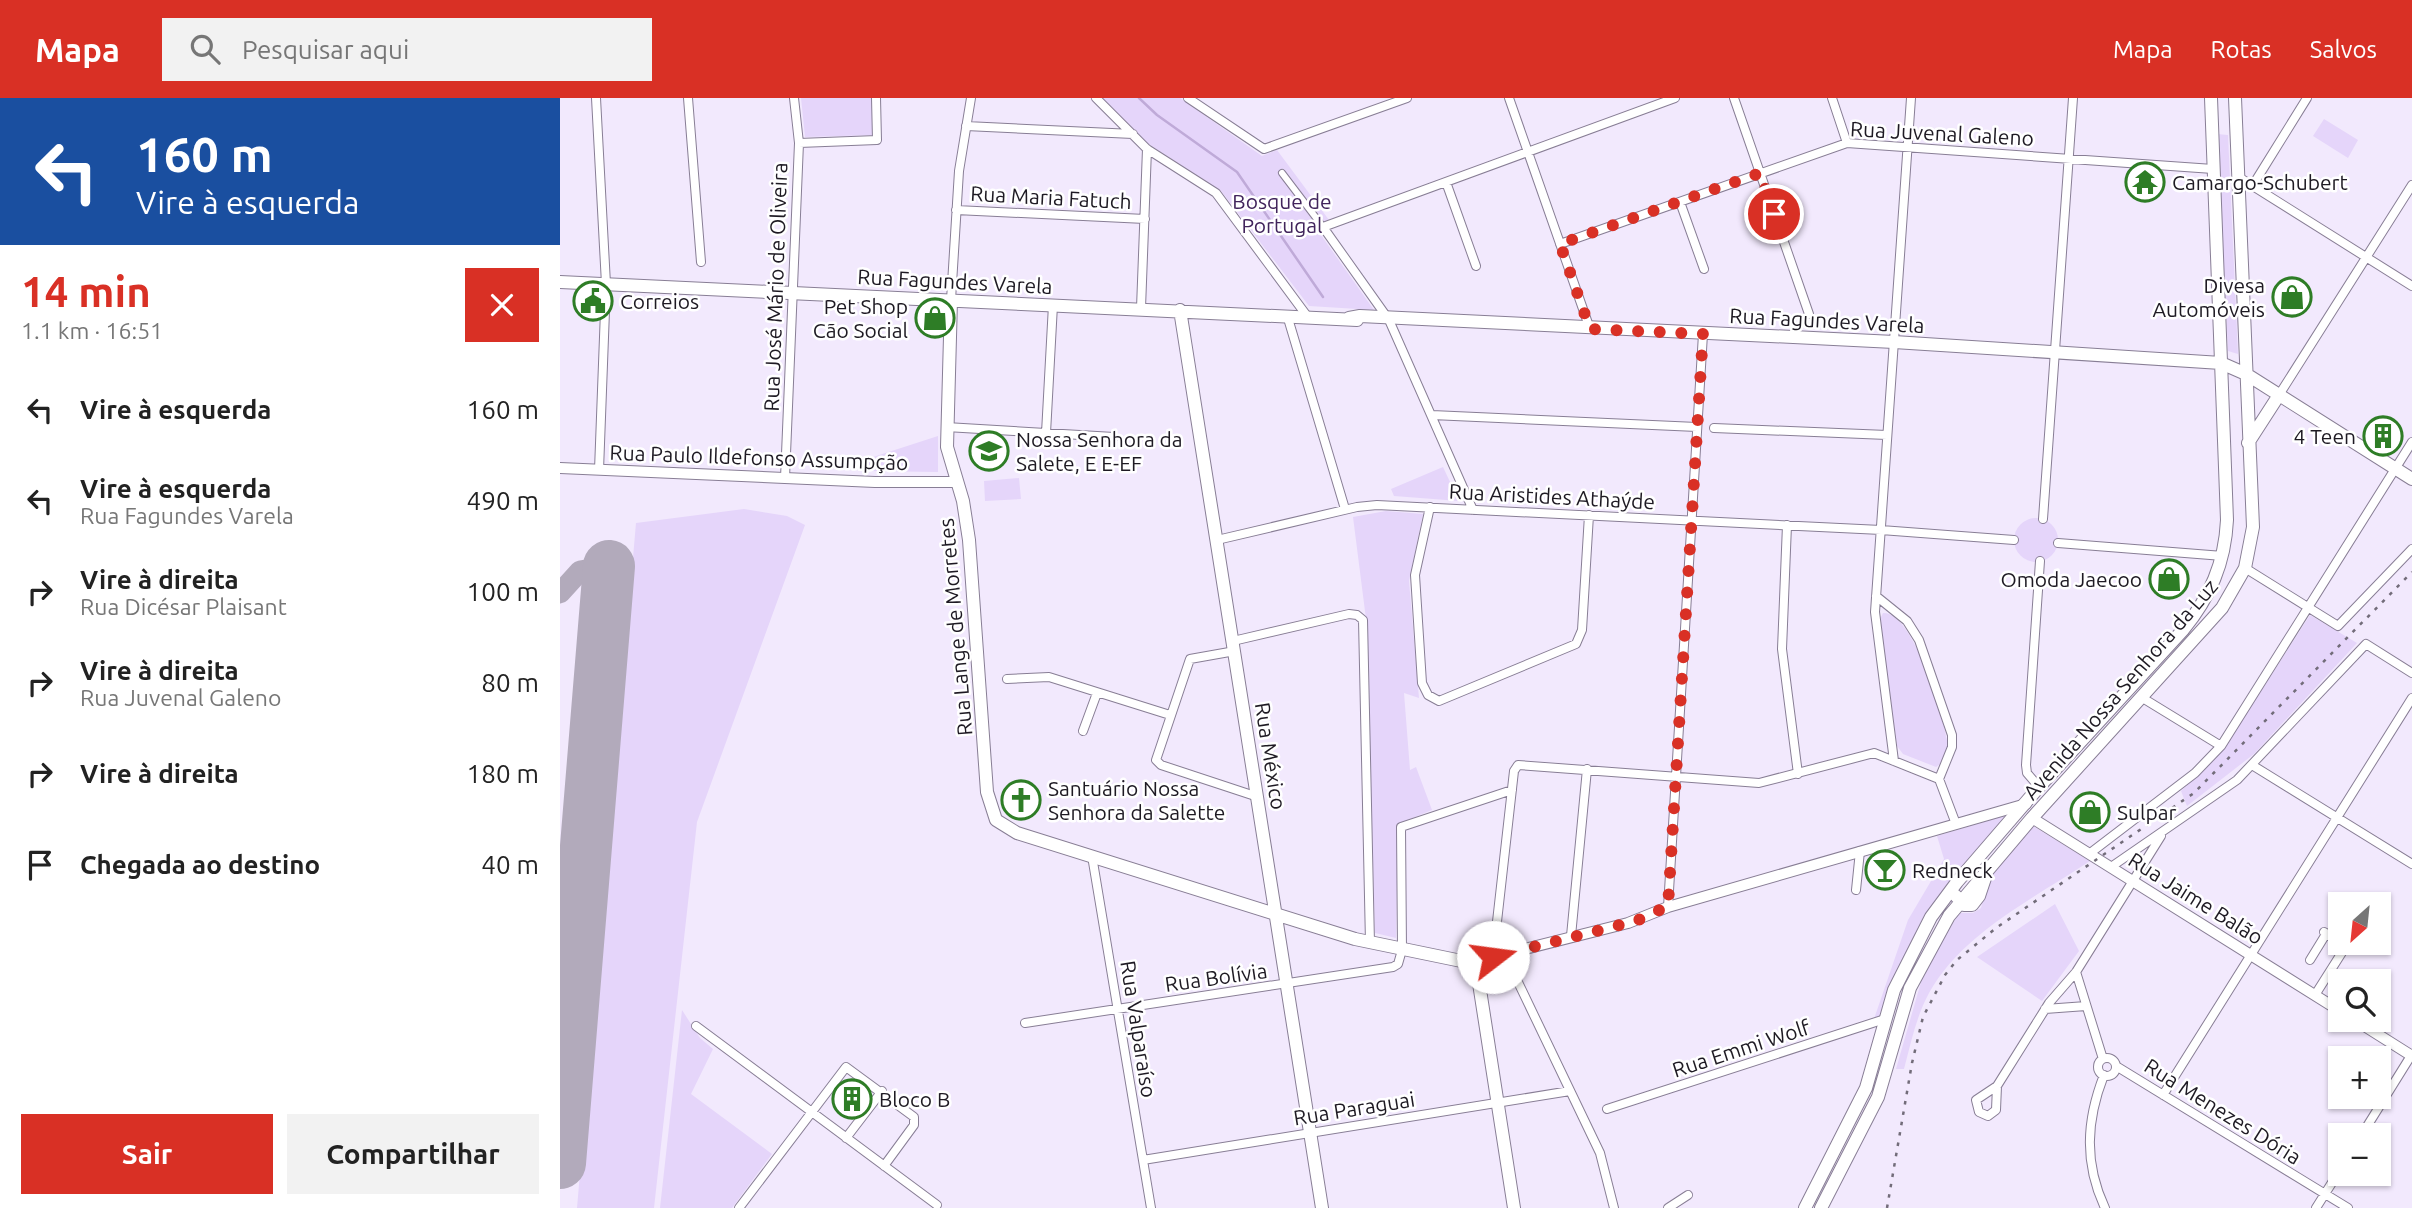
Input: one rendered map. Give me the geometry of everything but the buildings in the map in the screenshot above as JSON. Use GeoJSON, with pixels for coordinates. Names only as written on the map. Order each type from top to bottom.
{"type":"FeatureCollection","features":[{"type":"Feature","properties":{"kind":"main road"},"geometry":{"type":"LineString","coordinates":[[2211,100],[2235,100]]}},
{"type":"Feature","properties":{"kind":"main road","name":"Avenida Nossa Senhora da Luz"},"geometry":{"type":"LineString","coordinates":[[1805,1208],[1866,1088],[1885,1019],[1906,961],[1931,917],[1957,882],[2039,787],[2193,619],[2214,582],[2223,556],[2226,502],[2211,100]]}},
{"type":"Feature","properties":{"kind":"main road","name":"Avenida Nossa Senhora da Luz"},"geometry":{"type":"LineString","coordinates":[[1821,1208],[1878,1097],[1917,972],[1960,902],[2032,818],[2222,608],[2245,568],[2252,539],[2252,498],[2236,175],[2235,100]]}},
{"type":"Feature","properties":{"kind":"main road"},"geometry":{"type":"LineString","coordinates":[[2211,130],[2222,127],[2235,130]]}},
{"type":"Feature","properties":{"kind":"main road"},"geometry":{"type":"LineString","coordinates":[[2217,275],[2241,274]]}},
{"type":"Feature","properties":{"kind":"main road","name":"Rua Fagundes Varela"},"geometry":{"type":"LineString","coordinates":[[560,282],[1894,342],[2221,363],[2246,374],[2412,479]]}},
{"type":"Feature","properties":{"kind":"main road","name":"Rua Lange de Morretes"},"geometry":{"type":"LineString","coordinates":[[951,300],[946,427],[948,454],[957,482],[969,540],[987,792],[996,820],[1017,833],[1092,856]]}},
{"type":"Feature","properties":{"kind":"main road"},"geometry":{"type":"LineString","coordinates":[[2218,303],[2242,302]]}},
{"type":"Feature","properties":{"kind":"main road","name":"Rua México"},"geometry":{"type":"LineString","coordinates":[[1180,310],[1322,1208]]}},
{"type":"Feature","properties":{"kind":"main road"},"geometry":{"type":"LineString","coordinates":[[2248,443],[2279,395]]}},
{"type":"Feature","properties":{"kind":"main road"},"geometry":{"type":"LineString","coordinates":[[2226,502],[2241,509],[2249,505],[2252,498]]}},
{"type":"Feature","properties":{"kind":"main road"},"geometry":{"type":"LineString","coordinates":[[2071,752],[2080,754],[2079,766]]}},
{"type":"Feature","properties":{"kind":"main road"},"geometry":{"type":"LineString","coordinates":[[1092,856],[1370,943],[1466,960],[1475,967],[1514,1208]]}},
{"type":"Feature","properties":{"kind":"main road"},"geometry":{"type":"LineString","coordinates":[[1957,882],[1955,894],[1960,902]]}},
{"type":"Feature","properties":{"kind":"main road"},"geometry":{"type":"LineString","coordinates":[[1280,938],[1293,928],[1315,926]]}},
{"type":"Feature","properties":{"kind":"street"},"geometry":{"type":"LineString","coordinates":[[596,98],[606,284],[599,470]]}},
{"type":"Feature","properties":{"kind":"street"},"geometry":{"type":"LineString","coordinates":[[688,98],[701,262]]}},
{"type":"Feature","properties":{"kind":"street","name":"Rua José Mário de Oliveira"},"geometry":{"type":"LineString","coordinates":[[785,478],[799,143],[794,98]]}},
{"type":"Feature","properties":{"kind":"street"},"geometry":{"type":"LineString","coordinates":[[799,143],[877,140],[876,98]]}},
{"type":"Feature","properties":{"kind":"street","name":"Rua Lange de Morretes"},"geometry":{"type":"LineString","coordinates":[[951,300],[956,210],[971,98]]}},
{"type":"Feature","properties":{"kind":"street"},"geometry":{"type":"LineString","coordinates":[[1096,98],[1147,149],[1220,196],[1307,316]]}},
{"type":"Feature","properties":{"kind":"street"},"geometry":{"type":"LineString","coordinates":[[1188,98],[1264,149],[1407,98]]}},
{"type":"Feature","properties":{"kind":"street"},"geometry":{"type":"LineString","coordinates":[[1509,98],[1590,329]]}},
{"type":"Feature","properties":{"kind":"street"},"geometry":{"type":"LineString","coordinates":[[1323,227],[1675,98]]}},
{"type":"Feature","properties":{"kind":"street"},"geometry":{"type":"LineString","coordinates":[[1734,98],[1809,314]]}},
{"type":"Feature","properties":{"kind":"street"},"geometry":{"type":"LineString","coordinates":[[1832,98],[1847,143]]}},
{"type":"Feature","properties":{"kind":"street"},"geometry":{"type":"LineString","coordinates":[[1894,761],[1875,623],[1911,98]]}},
{"type":"Feature","properties":{"kind":"street"},"geometry":{"type":"LineString","coordinates":[[2043,519],[2073,98]]}},
{"type":"Feature","properties":{"kind":"street"},"geometry":{"type":"LineString","coordinates":[[2253,186],[2307,98]]}},
{"type":"Feature","properties":{"kind":"street"},"geometry":{"type":"LineString","coordinates":[[966,126],[1133,134]]}},
{"type":"Feature","properties":{"kind":"street","name":"Rua Juvenal Galeno"},"geometry":{"type":"LineString","coordinates":[[1560,244],[1847,143],[2213,169]]}},
{"type":"Feature","properties":{"kind":"street"},"geometry":{"type":"LineString","coordinates":[[1141,308],[1147,149]]}},
{"type":"Feature","properties":{"kind":"street"},"geometry":{"type":"LineString","coordinates":[[1282,173],[1389,320],[1473,510]]}},
{"type":"Feature","properties":{"kind":"street"},"geometry":{"type":"LineString","coordinates":[[2236,175],[2412,286]]}},
{"type":"Feature","properties":{"kind":"street"},"geometry":{"type":"LineString","coordinates":[[1446,182],[1476,266]]}},
{"type":"Feature","properties":{"kind":"street"},"geometry":{"type":"LineString","coordinates":[[2279,395],[2412,184]]}},
{"type":"Feature","properties":{"kind":"street"},"geometry":{"type":"LineString","coordinates":[[1680,202],[1704,270]]}},
{"type":"Feature","properties":{"kind":"street","name":"Rua Maria Fatuch"},"geometry":{"type":"LineString","coordinates":[[956,210],[1145,219]]}},
{"type":"Feature","properties":{"kind":"street"},"geometry":{"type":"LineString","coordinates":[[1046,433],[1053,304]]}},
{"type":"Feature","properties":{"kind":"street"},"geometry":{"type":"LineString","coordinates":[[1287,315],[1345,509]]}},
{"type":"Feature","properties":{"kind":"street"},"geometry":{"type":"LineString","coordinates":[[1668,906],[1703,334]]}},
{"type":"Feature","properties":{"kind":"street"},"geometry":{"type":"LineString","coordinates":[[1432,415],[1697,427]]}},
{"type":"Feature","properties":{"kind":"street"},"geometry":{"type":"LineString","coordinates":[[946,427],[1114,437]]}},
{"type":"Feature","properties":{"kind":"street"},"geometry":{"type":"LineString","coordinates":[[1714,428],[1887,435]]}},
{"type":"Feature","properties":{"kind":"street"},"geometry":{"type":"LineString","coordinates":[[2089,854],[2195,773],[2221,746],[2412,442]]}},
{"type":"Feature","properties":{"kind":"street","name":"Rua Paulo Ildefonso Assumpção"},"geometry":{"type":"LineString","coordinates":[[560,468],[957,482]]}},
{"type":"Feature","properties":{"kind":"street","name":"Rua Aristides Athaýde"},"geometry":{"type":"LineString","coordinates":[[1217,540],[1345,509],[1377,505],[1881,530],[2014,540]]}},
{"type":"Feature","properties":{"kind":"street"},"geometry":{"type":"LineString","coordinates":[[1430,508],[1416,585],[1423,683],[1428,695],[1439,701],[1576,644],[1582,630],[1590,516]]}},
{"type":"Feature","properties":{"kind":"street"},"geometry":{"type":"LineString","coordinates":[[1787,526],[1782,649],[1798,774]]}},
{"type":"Feature","properties":{"kind":"street"},"geometry":{"type":"LineString","coordinates":[[2058,543],[2223,556]]}},
{"type":"Feature","properties":{"kind":"street"},"geometry":{"type":"LineString","coordinates":[[2245,568],[2338,626],[2412,549]]}},
{"type":"Feature","properties":{"kind":"street"},"geometry":{"type":"LineString","coordinates":[[2039,787],[2027,773],[2026,765],[2040,561]]}},
{"type":"Feature","properties":{"kind":"street"},"geometry":{"type":"LineString","coordinates":[[1876,596],[1907,621],[1923,649],[1953,742],[1939,779],[1956,824]]}},
{"type":"Feature","properties":{"kind":"street"},"geometry":{"type":"LineString","coordinates":[[1258,797],[1158,763],[1156,757],[1190,659],[1349,614],[1361,617],[1364,624],[1370,943]]}},
{"type":"Feature","properties":{"kind":"street"},"geometry":{"type":"LineString","coordinates":[[2111,867],[2218,795],[2252,765],[2366,644],[2412,673]]}},
{"type":"Feature","properties":{"kind":"street"},"geometry":{"type":"LineString","coordinates":[[1007,679],[1049,677],[1170,715]]}},
{"type":"Feature","properties":{"kind":"street"},"geometry":{"type":"LineString","coordinates":[[1083,731],[1097,693]]}},
{"type":"Feature","properties":{"kind":"street"},"geometry":{"type":"LineString","coordinates":[[2141,696],[2221,746]]}},
{"type":"Feature","properties":{"kind":"street"},"geometry":{"type":"LineString","coordinates":[[2163,1095],[2412,698]]}},
{"type":"Feature","properties":{"kind":"street"},"geometry":{"type":"LineString","coordinates":[[1614,1208],[1600,1153],[1499,956],[1512,790],[1518,765],[1759,783],[1874,753],[1939,779]]}},
{"type":"Feature","properties":{"kind":"street"},"geometry":{"type":"LineString","coordinates":[[2252,765],[2412,864]]}},
{"type":"Feature","properties":{"kind":"street"},"geometry":{"type":"LineString","coordinates":[[1571,936],[1587,769]]}},
{"type":"Feature","properties":{"kind":"street"},"geometry":{"type":"LineString","coordinates":[[1402,950],[1401,827],[1512,790]]}},
{"type":"Feature","properties":{"kind":"street"},"geometry":{"type":"LineString","coordinates":[[1466,960],[1499,956],[1636,921],[1668,906],[2026,804]]}},
{"type":"Feature","properties":{"kind":"street","name":"Rua Jaime Balão"},"geometry":{"type":"LineString","coordinates":[[2032,818],[2328,1003]]}},
{"type":"Feature","properties":{"kind":"street"},"geometry":{"type":"LineString","coordinates":[[1997,1086],[2045,1009],[2076,972],[2163,833]]}},
{"type":"Feature","properties":{"kind":"street"},"geometry":{"type":"LineString","coordinates":[[1856,890],[1860,851]]}},
{"type":"Feature","properties":{"kind":"street","name":"Rua Valparaíso"},"geometry":{"type":"LineString","coordinates":[[1092,856],[1151,1208]]}},
{"type":"Feature","properties":{"kind":"street"},"geometry":{"type":"LineString","coordinates":[[2310,960],[2324,932],[2328,935]]}},
{"type":"Feature","properties":{"kind":"street","name":"Rua Bolívia"},"geometry":{"type":"LineString","coordinates":[[1025,1023],[1387,969],[1398,964],[1402,950]]}},
{"type":"Feature","properties":{"kind":"street"},"geometry":{"type":"LineString","coordinates":[[1478,977],[1483,965],[1499,956]]}},
{"type":"Feature","properties":{"kind":"street"},"geometry":{"type":"LineString","coordinates":[[2315,995],[2338,956]]}},
{"type":"Feature","properties":{"kind":"street"},"geometry":{"type":"LineString","coordinates":[[2076,972],[2103,1059]]}},
{"type":"Feature","properties":{"kind":"street"},"geometry":{"type":"LineString","coordinates":[[2045,1009],[2086,1006]]}},
{"type":"Feature","properties":{"kind":"street"},"geometry":{"type":"LineString","coordinates":[[2037,1022],[2058,1009]]}},
{"type":"Feature","properties":{"kind":"street","name":"Rua Emmi Wolf"},"geometry":{"type":"LineString","coordinates":[[1607,1109],[1885,1019]]}},
{"type":"Feature","properties":{"kind":"street"},"geometry":{"type":"LineString","coordinates":[[696,1026],[936,1207]]}},
{"type":"Feature","properties":{"kind":"street"},"geometry":{"type":"LineString","coordinates":[[2369,1123],[2412,1055],[2375,1032]]}},
{"type":"Feature","properties":{"kind":"street"},"geometry":{"type":"LineString","coordinates":[[2103,1059],[2112,1059],[2116,1066],[2112,1074],[2104,1075]]}},
{"type":"Feature","properties":{"kind":"street"},"geometry":{"type":"LineString","coordinates":[[2103,1059],[2098,1066],[2104,1075]]}},
{"type":"Feature","properties":{"kind":"street","name":"Rua Menezes Dória"},"geometry":{"type":"LineString","coordinates":[[2116,1066],[2348,1208]]}},
{"type":"Feature","properties":{"kind":"street"},"geometry":{"type":"LineString","coordinates":[[744,1206],[810,1111],[846,1067],[912,1113],[915,1121],[884,1166]]}},
{"type":"Feature","properties":{"kind":"street"},"geometry":{"type":"LineString","coordinates":[[2104,1075],[2092,1111],[2089,1143],[2092,1175],[2105,1208]]}},
{"type":"Feature","properties":{"kind":"street"},"geometry":{"type":"LineString","coordinates":[[846,1138],[882,1091]]}},
{"type":"Feature","properties":{"kind":"street","name":"Rua Paraguai"},"geometry":{"type":"LineString","coordinates":[[1143,1160],[1570,1091]]}},
{"type":"Feature","properties":{"kind":"street"},"geometry":{"type":"LineString","coordinates":[[2316,1208],[2330,1186]]}},
{"type":"Feature","properties":{"kind":"street"},"geometry":{"type":"LineString","coordinates":[[1668,1208],[1688,1195]]}},
{"type":"Feature","properties":{"kind":"green space"},"geometry":{"type":"Polygon","coordinates":[[[801,98],[872,98],[874,135],[805,137],[801,98]]]}},
{"type":"Feature","properties":{"kind":"green space","name":"Bosque de Portugal"},"geometry":{"type":"Polygon","coordinates":[[[1101,98],[1180,98],[1262,156],[1277,150],[1329,220],[1320,229],[1321,235],[1374,310],[1309,306],[1221,191],[1147,143],[1101,98]]]}},
{"type":"Feature","properties":{"kind":"green space"},"geometry":{"type":"Polygon","coordinates":[[[2324,119],[2358,140],[2348,158],[2313,136],[2324,119]]]}},
{"type":"Feature","properties":{"kind":"green space"},"geometry":{"type":"Polygon","coordinates":[[[2217,134],[2228,135],[2238,354],[2228,351],[2217,134]]]}},
{"type":"Feature","properties":{"kind":"green space"},"geometry":{"type":"Polygon","coordinates":[[[938,436],[938,472],[867,471],[867,459],[938,436]]]}},
{"type":"Feature","properties":{"kind":"green space"},"geometry":{"type":"Polygon","coordinates":[[[1443,467],[1459,501],[1394,496],[1391,489],[1443,467]]]}},
{"type":"Feature","properties":{"kind":"green space"},"geometry":{"type":"Polygon","coordinates":[[[1019,478],[1021,499],[985,501],[984,481],[1019,478]]]}},
{"type":"Feature","properties":{"kind":"green space"},"geometry":{"type":"Polygon","coordinates":[[[744,509],[787,516],[805,525],[697,822],[654,1208],[577,1208],[636,523],[744,509]]]}},
{"type":"Feature","properties":{"kind":"green space"},"geometry":{"type":"Polygon","coordinates":[[[1386,511],[1423,514],[1409,581],[1419,698],[1404,693],[1410,770],[1416,767],[1432,810],[1398,824],[1396,938],[1375,933],[1366,619],[1353,517],[1386,511]]]}},
{"type":"Feature","properties":{"kind":"green space"},"geometry":{"type":"Polygon","coordinates":[[[2036,518],[2051,525],[2058,540],[2051,555],[2036,562],[2021,555],[2014,540],[2021,525],[2036,518]]]}},
{"type":"Feature","properties":{"kind":"green space"},"geometry":{"type":"Polygon","coordinates":[[[1883,613],[1894,617],[1905,628],[1933,688],[1947,743],[1944,762],[1936,767],[1903,754],[1897,746],[1880,619],[1883,613]]]}},
{"type":"Feature","properties":{"kind":"green space"},"geometry":{"type":"Polygon","coordinates":[[[2310,615],[2357,643],[2254,754],[2187,806],[2181,791],[2223,750],[2310,615]]]}},
{"type":"Feature","properties":{"kind":"green space"},"geometry":{"type":"Polygon","coordinates":[[[2010,814],[1933,907],[1905,955],[1882,1016],[1874,1019],[1908,920],[1944,859],[1937,836],[2010,814]]]}},
{"type":"Feature","properties":{"kind":"green space"},"geometry":{"type":"Polygon","coordinates":[[[2031,825],[2090,861],[1980,934],[1943,971],[1924,1002],[1904,1069],[1896,1069],[1923,975],[1959,913],[1973,913],[1981,908],[1990,874],[2031,825]]]}},
{"type":"Feature","properties":{"kind":"green space"},"geometry":{"type":"Polygon","coordinates":[[[2055,904],[2079,951],[2042,1001],[1977,957],[2055,904]]]}},
{"type":"Feature","properties":{"kind":"green space"},"geometry":{"type":"Polygon","coordinates":[[[682,1010],[700,1038],[713,1049],[691,1094],[772,1154],[732,1208],[660,1208],[682,1010]]]}},
{"type":"Feature","properties":{"kind":"waterway"},"geometry":{"type":"LineString","coordinates":[[1139,98],[1157,115],[1237,172],[1323,297]]}},
{"type":"Feature","properties":{"kind":"taxiway"},"geometry":{"type":"LineString","coordinates":[[560,593],[580,571],[609,566]]}},
{"type":"Feature","properties":{"kind":"runway"},"geometry":{"type":"LineString","coordinates":[[560,1163],[609,566]]}},
{"type":"Feature","properties":{"kind":"railway"},"geometry":{"type":"LineString","coordinates":[[1887,1208],[1912,1063],[1923,1017],[1945,975],[1957,960],[1996,928],[2194,793],[2412,572]]}},
{"type":"Feature","properties":{"kind":"place","name":"Camargo-Schubert"},"geometry":{"type":"Point","coordinates":[2145,182]}},
{"type":"Feature","properties":{"kind":"place","name":"Divesa Automóveis"},"geometry":{"type":"Point","coordinates":[2292,297]}},
{"type":"Feature","properties":{"kind":"place","name":"Correios"},"geometry":{"type":"Point","coordinates":[593,301]}},
{"type":"Feature","properties":{"kind":"place","name":"Pet Shop Cão Social"},"geometry":{"type":"Point","coordinates":[935,318]}},
{"type":"Feature","properties":{"kind":"place","name":"4 Teen"},"geometry":{"type":"Point","coordinates":[2383,436]}},
{"type":"Feature","properties":{"kind":"place","name":"Nossa Senhora da Salete, E E-EF"},"geometry":{"type":"Point","coordinates":[989,451]}},
{"type":"Feature","properties":{"kind":"place","name":"Omoda Jaecoo"},"geometry":{"type":"Point","coordinates":[2169,579]}},
{"type":"Feature","properties":{"kind":"place","name":"Santuário Nossa Senhora da Salette"},"geometry":{"type":"Point","coordinates":[1021,800]}},
{"type":"Feature","properties":{"kind":"place","name":"Sulpar"},"geometry":{"type":"Point","coordinates":[2090,812]}},
{"type":"Feature","properties":{"kind":"place","name":"Redneck"},"geometry":{"type":"Point","coordinates":[1885,870]}},
{"type":"Feature","properties":{"kind":"place","name":"Bloco B"},"geometry":{"type":"Point","coordinates":[852,1099]}},
{"type":"Feature","properties":{"kind":"route"},"geometry":{"type":"LineString","coordinates":[[1493,957],[1636,921],[1668,906],[1703,334],[1590,329],[1560,244],[1760,173],[1774,214]]}}]}
